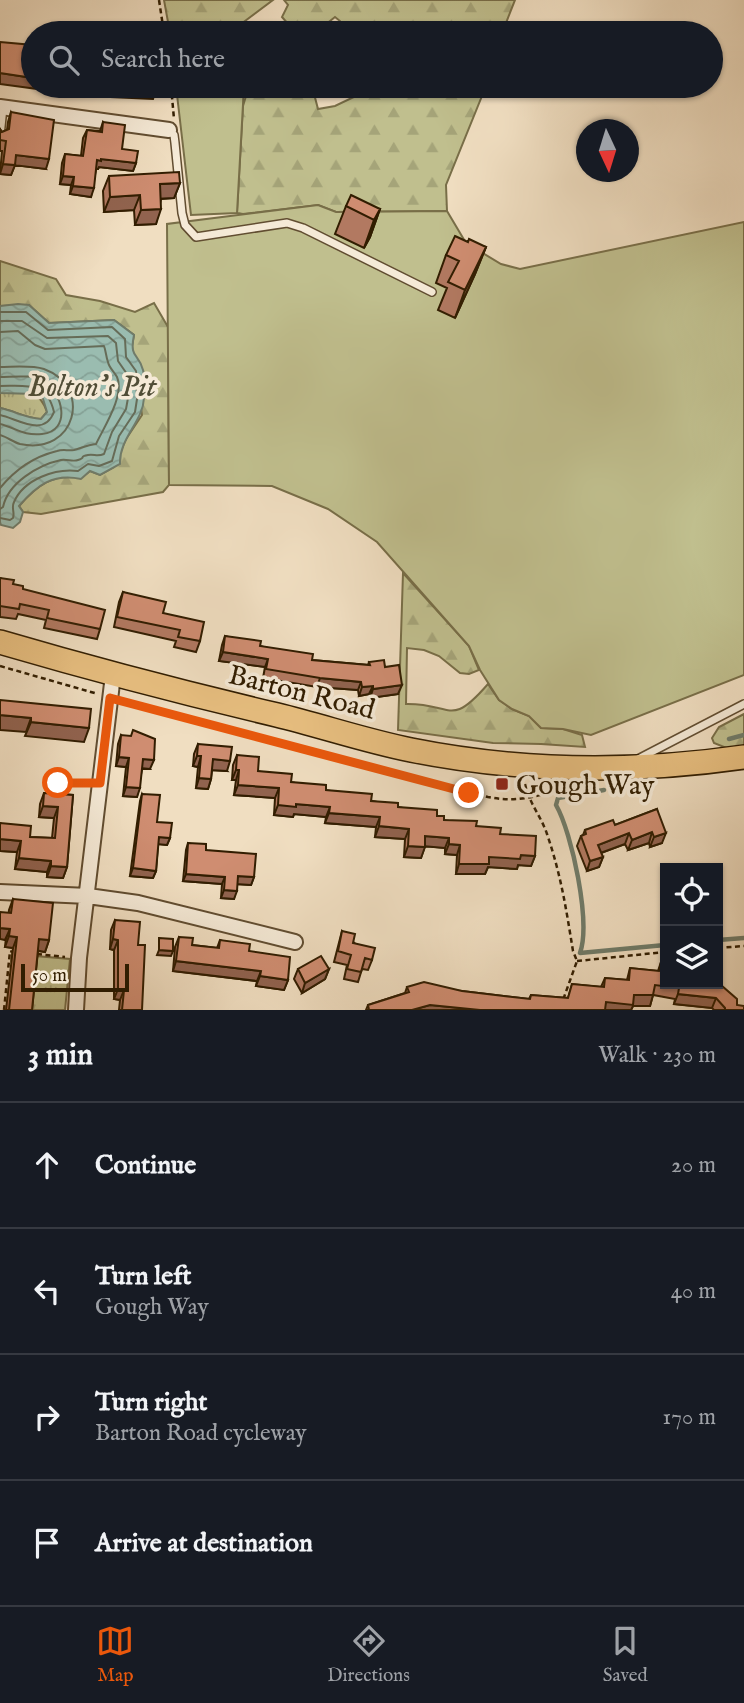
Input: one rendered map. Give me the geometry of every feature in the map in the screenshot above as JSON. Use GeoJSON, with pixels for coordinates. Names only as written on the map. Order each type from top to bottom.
{"type":"FeatureCollection","features":[{"type":"Feature","properties":{"kind":"main road","name":"Barton Road"},"geometry":{"type":"LineString","coordinates":[[0,642],[111,687],[409,750],[522,766],[594,769],[688,765],[744,757]]}},
{"type":"Feature","properties":{"kind":"street"},"geometry":{"type":"LineString","coordinates":[[2,107],[169,130]]}},
{"type":"Feature","properties":{"kind":"street"},"geometry":{"type":"LineString","coordinates":[[76,1010],[79,958],[111,687]]}},
{"type":"Feature","properties":{"kind":"street"},"geometry":{"type":"LineString","coordinates":[[0,892],[88,895],[138,903],[274,931],[295,942]]}},
{"type":"Feature","properties":{"kind":"lane"},"geometry":{"type":"LineString","coordinates":[[0,136],[2,107]]}},
{"type":"Feature","properties":{"kind":"lane"},"geometry":{"type":"LineString","coordinates":[[169,130],[175,142],[181,213],[186,225],[196,237],[287,223],[303,228],[432,292]]}},
{"type":"Feature","properties":{"kind":"lane"},"geometry":{"type":"LineString","coordinates":[[622,768],[744,704]]}},
{"type":"Feature","properties":{"kind":"path"},"geometry":{"type":"LineString","coordinates":[[159,0],[162,21]]}},
{"type":"Feature","properties":{"kind":"path"},"geometry":{"type":"LineString","coordinates":[[169,130],[174,125],[172,98]]}},
{"type":"Feature","properties":{"kind":"path"},"geometry":{"type":"LineString","coordinates":[[0,666],[111,687],[469,793]]}},
{"type":"Feature","properties":{"kind":"path"},"geometry":{"type":"LineString","coordinates":[[522,766],[528,798],[545,829],[561,878],[577,961],[559,1010]]}},
{"type":"Feature","properties":{"kind":"path"},"geometry":{"type":"LineString","coordinates":[[58,783],[100,783]]}},
{"type":"Feature","properties":{"kind":"path"},"geometry":{"type":"LineString","coordinates":[[723,948],[744,946]]}},
{"type":"Feature","properties":{"kind":"path"},"geometry":{"type":"LineString","coordinates":[[4,1010],[10,951],[17,952]]}},
{"type":"Feature","properties":{"kind":"path"},"geometry":{"type":"LineString","coordinates":[[577,961],[660,953]]}},
{"type":"Feature","properties":{"kind":"path"},"geometry":{"type":"LineString","coordinates":[[36,954],[79,958]]}},
{"type":"Feature","properties":{"kind":"green space"},"geometry":{"type":"Polygon","coordinates":[[[164,0],[273,0],[245,21],[168,21],[164,0]]]}},
{"type":"Feature","properties":{"kind":"green space"},"geometry":{"type":"Polygon","coordinates":[[[284,0],[515,0],[507,21],[340,21],[335,17],[330,21],[286,21],[282,17],[288,5],[284,0]]]}},
{"type":"Feature","properties":{"kind":"green space"},"geometry":{"type":"Polygon","coordinates":[[[177,98],[243,98],[237,213],[191,215],[177,98]]]}},
{"type":"Feature","properties":{"kind":"green space"},"geometry":{"type":"Polygon","coordinates":[[[245,98],[315,98],[318,109],[335,106],[352,98],[481,98],[446,185],[447,211],[336,212],[318,205],[237,213],[245,98]]]}},
{"type":"Feature","properties":{"kind":"green space"},"geometry":{"type":"Polygon","coordinates":[[[318,205],[336,212],[447,211],[466,243],[501,264],[520,269],[744,222],[744,675],[591,735],[541,728],[529,716],[499,700],[469,646],[377,542],[328,509],[272,486],[169,485],[167,224],[318,205]]]}},
{"type":"Feature","properties":{"kind":"green space"},"geometry":{"type":"Polygon","coordinates":[[[0,261],[56,279],[66,295],[100,301],[135,312],[154,303],[168,327],[169,485],[163,492],[41,514],[23,512],[19,506],[46,482],[62,477],[81,478],[90,471],[100,475],[114,467],[126,439],[142,415],[132,346],[134,335],[114,320],[49,323],[29,305],[0,306],[0,261]]]}},
{"type":"Feature","properties":{"kind":"green space"},"geometry":{"type":"Polygon","coordinates":[[[23,392],[35,395],[40,398],[47,412],[41,419],[0,408],[0,393],[23,392]]]}},
{"type":"Feature","properties":{"kind":"green space"},"geometry":{"type":"Polygon","coordinates":[[[403,573],[469,646],[479,670],[469,674],[460,673],[439,656],[424,650],[407,648],[406,704],[457,710],[475,698],[488,684],[499,700],[529,716],[541,728],[563,729],[582,735],[585,747],[493,743],[398,730],[403,573]]]}},
{"type":"Feature","properties":{"kind":"green space"},"geometry":{"type":"Polygon","coordinates":[[[744,714],[744,748],[729,749],[714,743],[712,738],[719,727],[744,714]]]}},
{"type":"Feature","properties":{"kind":"green space"},"geometry":{"type":"Polygon","coordinates":[[[12,954],[70,959],[65,1010],[29,1010],[11,961],[12,954]]]}},
{"type":"Feature","properties":{"kind":"water","name":"Bolton’s Pit"},"geometry":{"type":"Polygon","coordinates":[[[29,305],[49,323],[114,320],[134,335],[133,348],[143,370],[145,387],[143,407],[123,446],[120,464],[100,475],[90,471],[81,479],[62,478],[46,482],[19,506],[23,512],[20,522],[13,528],[1,525],[0,522],[0,408],[41,419],[47,412],[43,399],[35,394],[0,393],[0,306],[29,305]]]}},
{"type":"Feature","properties":{"kind":"building"},"geometry":{"type":"Polygon","coordinates":[[[0,42],[21,44],[21,76],[0,73],[0,42]]]}},
{"type":"Feature","properties":{"kind":"building"},"geometry":{"type":"Polygon","coordinates":[[[11,112],[54,120],[49,159],[16,155],[15,165],[3,164],[6,141],[0,140],[0,129],[2,132],[9,129],[11,112]]]}},
{"type":"Feature","properties":{"kind":"building"},"geometry":{"type":"Polygon","coordinates":[[[103,122],[125,125],[122,149],[138,151],[136,163],[97,160],[94,188],[73,186],[74,177],[63,176],[65,154],[83,156],[87,130],[102,132],[103,122]]]}},
{"type":"Feature","properties":{"kind":"building"},"geometry":{"type":"Polygon","coordinates":[[[179,172],[180,183],[160,184],[161,209],[141,210],[140,195],[110,197],[109,176],[179,172]]]}},
{"type":"Feature","properties":{"kind":"building"},"geometry":{"type":"Polygon","coordinates":[[[351,195],[380,209],[374,220],[346,206],[351,195]]]}},
{"type":"Feature","properties":{"kind":"building"},"geometry":{"type":"Polygon","coordinates":[[[455,236],[486,247],[465,290],[448,282],[459,261],[446,255],[455,236]]]}},
{"type":"Feature","properties":{"kind":"building"},"geometry":{"type":"Polygon","coordinates":[[[0,578],[14,580],[13,584],[23,586],[23,589],[105,610],[100,629],[47,618],[49,610],[20,604],[19,609],[0,606],[0,578]]]}},
{"type":"Feature","properties":{"kind":"building"},"geometry":{"type":"Polygon","coordinates":[[[123,592],[166,602],[163,613],[204,622],[200,641],[178,637],[180,630],[117,617],[123,592]]]}},
{"type":"Feature","properties":{"kind":"building"},"geometry":{"type":"Polygon","coordinates":[[[225,636],[261,641],[260,646],[313,654],[312,660],[370,665],[369,662],[384,660],[385,667],[399,665],[402,685],[373,689],[373,686],[362,687],[361,682],[266,669],[268,659],[223,652],[225,636]]]}},
{"type":"Feature","properties":{"kind":"building"},"geometry":{"type":"Polygon","coordinates":[[[0,700],[91,709],[89,728],[31,722],[31,718],[0,715],[0,700]]]}},
{"type":"Feature","properties":{"kind":"building"},"geometry":{"type":"Polygon","coordinates":[[[133,730],[155,739],[154,760],[143,759],[140,788],[126,787],[129,758],[119,757],[121,735],[131,736],[133,730]]]}},
{"type":"Feature","properties":{"kind":"building"},"geometry":{"type":"Polygon","coordinates":[[[198,744],[232,747],[230,761],[213,759],[211,779],[199,778],[201,756],[197,756],[198,744]]]}},
{"type":"Feature","properties":{"kind":"building"},"geometry":{"type":"Polygon","coordinates":[[[237,755],[259,757],[258,771],[292,774],[291,782],[326,785],[326,790],[372,794],[371,801],[398,803],[398,807],[437,810],[437,816],[444,816],[444,820],[477,821],[476,826],[501,828],[500,834],[536,836],[535,856],[521,855],[520,859],[489,857],[489,864],[459,864],[460,845],[449,844],[449,838],[425,836],[425,847],[408,846],[409,829],[379,826],[380,817],[329,813],[330,807],[278,805],[279,788],[238,785],[237,755]]]}},
{"type":"Feature","properties":{"kind":"building"},"geometry":{"type":"Polygon","coordinates":[[[44,793],[73,795],[67,867],[51,866],[51,861],[19,858],[21,841],[0,839],[0,823],[31,826],[30,837],[55,838],[58,807],[43,806],[44,793]]]}},
{"type":"Feature","properties":{"kind":"building"},"geometry":{"type":"Polygon","coordinates":[[[142,794],[160,795],[157,822],[172,823],[170,838],[159,837],[156,871],[133,868],[142,794]]]}},
{"type":"Feature","properties":{"kind":"building"},"geometry":{"type":"Polygon","coordinates":[[[657,809],[666,833],[654,837],[652,832],[632,840],[629,833],[598,845],[603,857],[590,861],[581,836],[586,834],[585,830],[613,820],[615,825],[657,809]]]}},
{"type":"Feature","properties":{"kind":"building"},"geometry":{"type":"Polygon","coordinates":[[[188,843],[206,844],[206,850],[256,854],[254,877],[238,876],[237,891],[224,890],[225,877],[186,874],[188,843]]]}},
{"type":"Feature","properties":{"kind":"building"},"geometry":{"type":"Polygon","coordinates":[[[13,899],[53,903],[49,940],[39,939],[32,1010],[9,1010],[17,937],[9,936],[10,929],[0,928],[0,912],[11,913],[13,899]]]}},
{"type":"Feature","properties":{"kind":"building"},"geometry":{"type":"Polygon","coordinates":[[[115,920],[140,922],[138,945],[145,945],[142,1010],[122,1010],[124,990],[118,989],[118,940],[113,939],[115,920]]]}},
{"type":"Feature","properties":{"kind":"building"},"geometry":{"type":"Polygon","coordinates":[[[342,931],[355,934],[353,943],[375,948],[372,960],[365,958],[361,972],[347,969],[351,955],[338,951],[342,931]]]}},
{"type":"Feature","properties":{"kind":"building"},"geometry":{"type":"Polygon","coordinates":[[[179,937],[193,938],[192,945],[219,948],[220,940],[250,944],[249,951],[290,957],[288,980],[260,976],[261,971],[176,961],[179,937]]]}},
{"type":"Feature","properties":{"kind":"building"},"geometry":{"type":"Polygon","coordinates":[[[159,938],[173,939],[173,951],[159,950],[159,938]]]}},
{"type":"Feature","properties":{"kind":"building"},"geometry":{"type":"Polygon","coordinates":[[[321,956],[329,969],[305,983],[298,969],[321,956]]]}},
{"type":"Feature","properties":{"kind":"building"},"geometry":{"type":"Polygon","coordinates":[[[660,966],[660,986],[655,985],[653,995],[634,995],[633,1005],[606,1002],[605,1010],[480,1010],[430,1005],[412,1010],[369,1010],[368,1005],[409,992],[407,987],[424,982],[462,991],[530,999],[531,995],[568,998],[572,984],[604,987],[605,978],[629,980],[630,968],[659,971],[660,966]]]}},
{"type":"Feature","properties":{"kind":"building"},"geometry":{"type":"Polygon","coordinates":[[[723,987],[737,999],[737,1005],[744,1006],[744,1010],[725,1010],[716,998],[678,994],[679,989],[723,989],[723,987]]]}},
{"type":"Feature","properties":{"kind":"waterway"},"geometry":{"type":"LineString","coordinates":[[729,739],[744,735]]}},
{"type":"Feature","properties":{"kind":"waterway"},"geometry":{"type":"LineString","coordinates":[[604,790],[558,798],[556,805],[568,836],[578,878],[583,921],[580,953],[660,945]]}},
{"type":"Feature","properties":{"kind":"waterway"},"geometry":{"type":"LineString","coordinates":[[723,940],[744,938]]}},
{"type":"Feature","properties":{"kind":"place","name":"Gough Way"},"geometry":{"type":"Point","coordinates":[502,784]}},
{"type":"Feature","properties":{"kind":"route"},"geometry":{"type":"LineString","coordinates":[[58,783],[100,783],[110,698],[469,793]]}}]}
